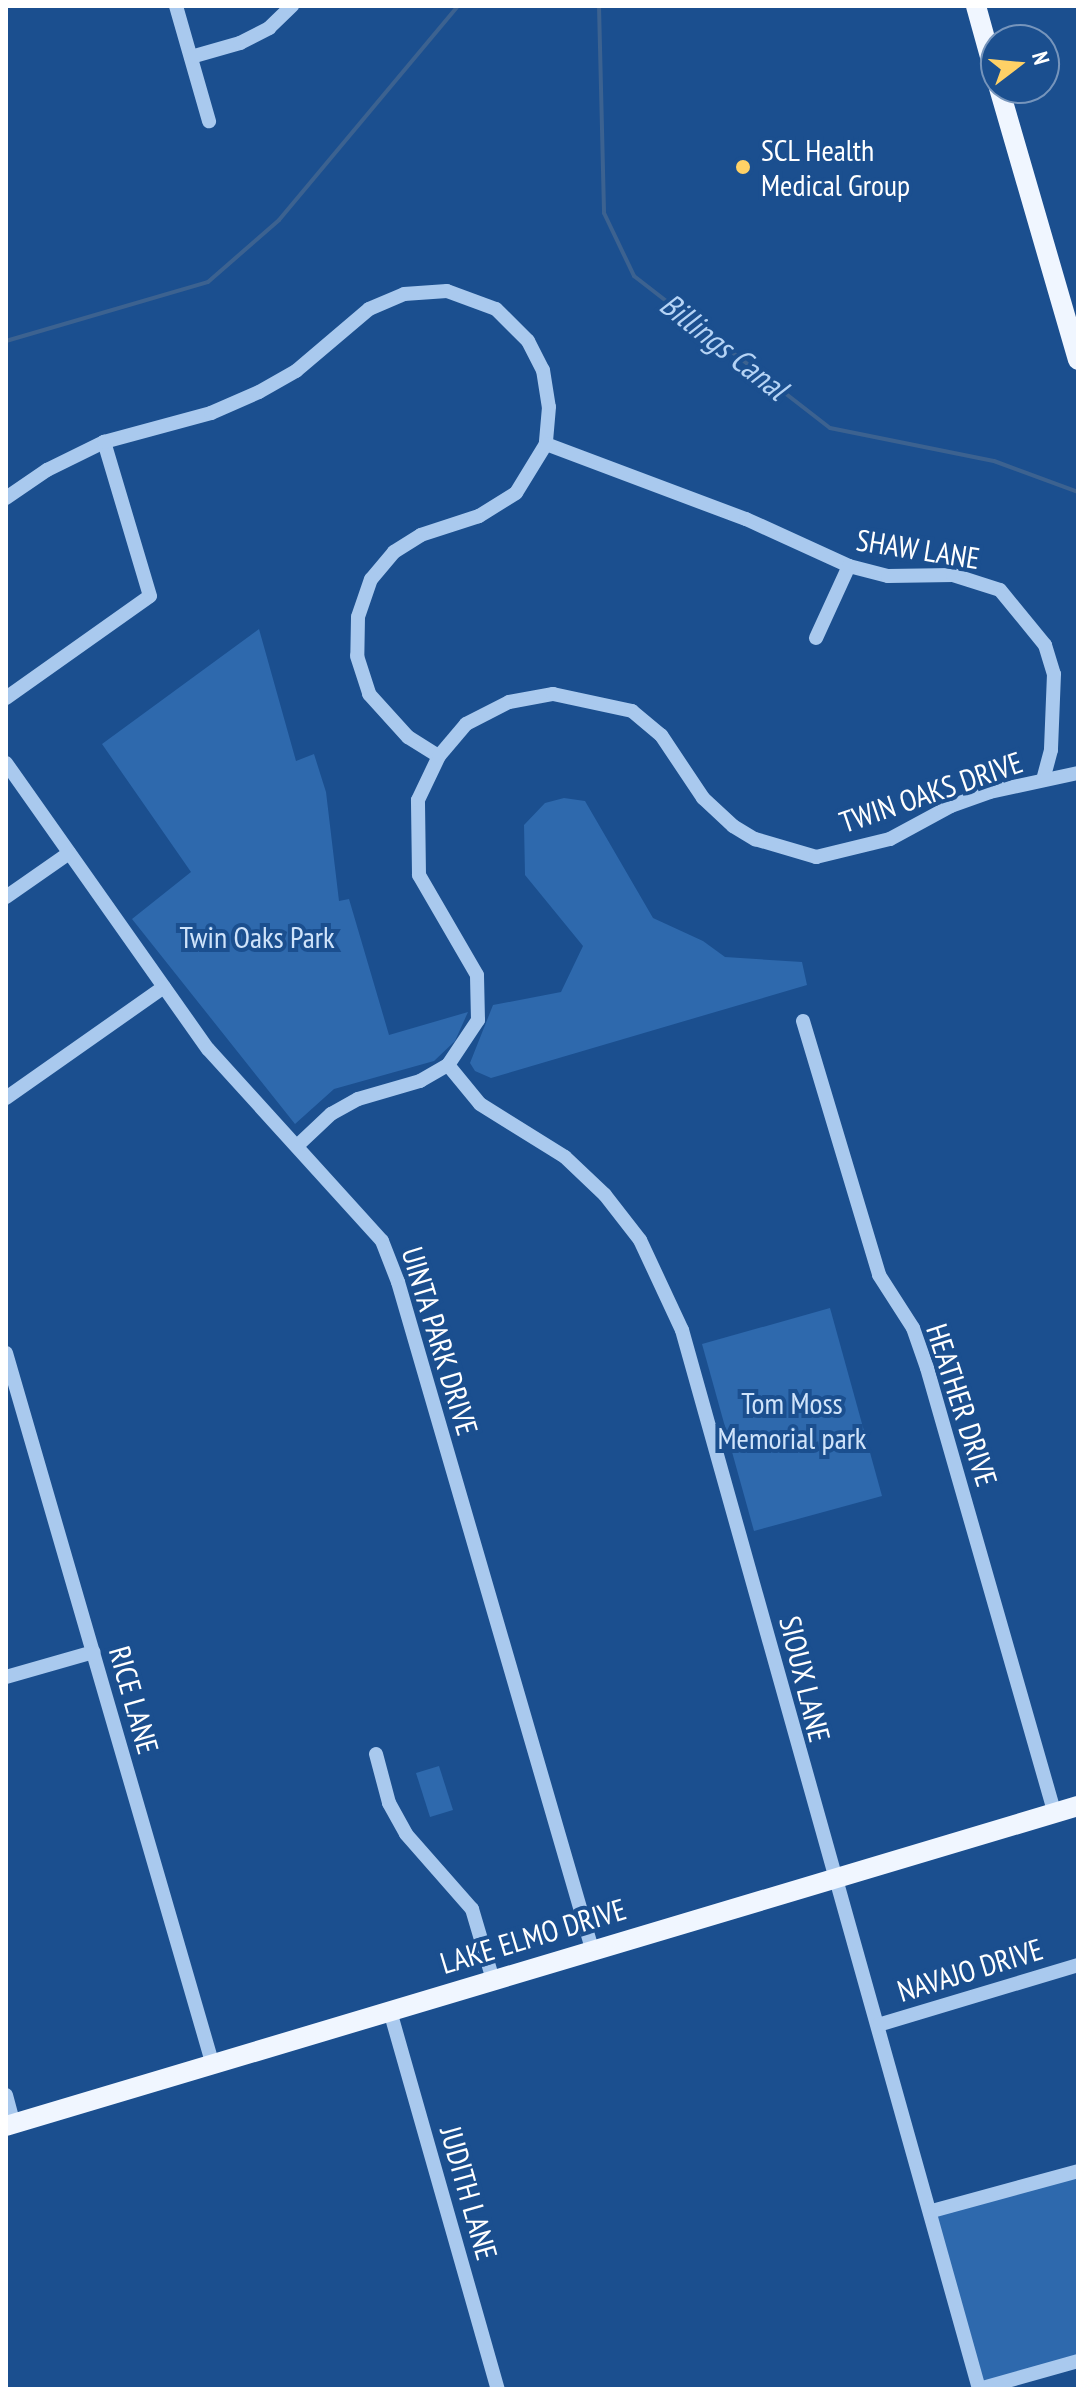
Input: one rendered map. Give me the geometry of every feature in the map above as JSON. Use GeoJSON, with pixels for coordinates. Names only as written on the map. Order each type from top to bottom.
{"type":"FeatureCollection","features":[{"type":"Feature","properties":{"kind":"main road"},"geometry":{"type":"LineString","coordinates":[[1004,104],[1078,360]]}},
{"type":"Feature","properties":{"kind":"main road","name":"LAKE ELMO DRIVE"},"geometry":{"type":"LineString","coordinates":[[10,2125],[831,1877],[1078,1806]]}},
{"type":"Feature","properties":{"kind":"street"},"geometry":{"type":"LineString","coordinates":[[176,6],[209,121]]}},
{"type":"Feature","properties":{"kind":"street"},"geometry":{"type":"LineString","coordinates":[[191,57],[240,43],[269,28],[292,6]]}},
{"type":"Feature","properties":{"kind":"street"},"geometry":{"type":"LineString","coordinates":[[6,498],[47,470],[104,442],[211,413],[259,392],[296,371],[369,309],[404,294],[447,291],[496,309],[528,341],[543,370],[549,407],[546,444],[516,493],[479,516],[421,535],[394,552],[371,579],[358,617],[357,656],[369,694],[408,737],[439,756]]}},
{"type":"Feature","properties":{"kind":"street"},"geometry":{"type":"LineString","coordinates":[[6,698],[150,596],[104,442]]}},
{"type":"Feature","properties":{"kind":"street","name":"SHAW LANE"},"geometry":{"type":"LineString","coordinates":[[546,444],[746,519],[849,566],[888,576],[953,575],[1000,590],[1023,612],[1045,645],[1054,674],[1051,750],[1043,780]]}},
{"type":"Feature","properties":{"kind":"street"},"geometry":{"type":"LineString","coordinates":[[816,638],[849,566]]}},
{"type":"Feature","properties":{"kind":"street","name":"TWIN OAKS DRIVE"},"geometry":{"type":"LineString","coordinates":[[297,1146],[331,1114],[358,1099],[420,1081],[448,1065],[478,1020],[479,996],[465,949],[434,907],[419,875],[415,838],[418,800],[439,756],[466,724],[509,702],[553,694],[594,699],[632,711],[661,735],[703,798],[733,826],[755,839],[816,857],[890,839],[951,806],[1078,773]]}},
{"type":"Feature","properties":{"kind":"street","name":"UINTA PARK DRIVE"},"geometry":{"type":"LineString","coordinates":[[6,763],[208,1049],[382,1241],[398,1282],[592,1949]]}},
{"type":"Feature","properties":{"kind":"street"},"geometry":{"type":"LineString","coordinates":[[6,897],[69,853]]}},
{"type":"Feature","properties":{"kind":"street"},"geometry":{"type":"LineString","coordinates":[[6,1098],[164,987]]}},
{"type":"Feature","properties":{"kind":"street","name":"HEATHER DRIVE"},"geometry":{"type":"LineString","coordinates":[[803,1021],[879,1275],[913,1328],[927,1368],[1055,1813]]}},
{"type":"Feature","properties":{"kind":"street","name":"SIOUX LANE"},"geometry":{"type":"LineString","coordinates":[[448,1065],[480,1104],[565,1157],[605,1195],[662,1279],[682,1330],[739,1520],[831,1877],[932,2211],[979,2389]]}},
{"type":"Feature","properties":{"kind":"street","name":"RICE LANE"},"geometry":{"type":"LineString","coordinates":[[6,1353],[212,2062]]}},
{"type":"Feature","properties":{"kind":"street"},"geometry":{"type":"LineString","coordinates":[[6,1677],[93,1652]]}},
{"type":"Feature","properties":{"kind":"street"},"geometry":{"type":"LineString","coordinates":[[376,1754],[389,1803],[406,1834],[472,1909],[493,1980]]}},
{"type":"Feature","properties":{"kind":"street","name":"NAVAJO DRIVE"},"geometry":{"type":"LineString","coordinates":[[878,2025],[1078,1965]]}},
{"type":"Feature","properties":{"kind":"street","name":"JUDITH LANE"},"geometry":{"type":"LineString","coordinates":[[390,2011],[498,2389]]}},
{"type":"Feature","properties":{"kind":"street"},"geometry":{"type":"LineString","coordinates":[[6,2095],[10,2125]]}},
{"type":"Feature","properties":{"kind":"street"},"geometry":{"type":"LineString","coordinates":[[932,2211],[1078,2171]]}},
{"type":"Feature","properties":{"kind":"street"},"geometry":{"type":"LineString","coordinates":[[979,2389],[1078,2361]]}},
{"type":"Feature","properties":{"kind":"green space","name":"Twin Oaks Park"},"geometry":{"type":"Polygon","coordinates":[[[259,629],[296,761],[314,754],[326,792],[339,901],[349,899],[389,1035],[468,1012],[455,1041],[434,1061],[334,1089],[295,1124],[132,919],[191,872],[102,744],[259,629]]]}},
{"type":"Feature","properties":{"kind":"green space"},"geometry":{"type":"Polygon","coordinates":[[[564,798],[585,801],[653,918],[703,941],[725,957],[802,962],[807,985],[491,1078],[475,1071],[470,1063],[493,1005],[561,992],[583,946],[525,875],[524,825],[545,803],[564,798]]]}},
{"type":"Feature","properties":{"kind":"green space","name":"Tom Moss Memorial park"},"geometry":{"type":"Polygon","coordinates":[[[830,1308],[882,1496],[754,1531],[702,1344],[830,1308]]]}},
{"type":"Feature","properties":{"kind":"green space"},"geometry":{"type":"Polygon","coordinates":[[[439,1766],[453,1810],[430,1817],[416,1773],[439,1766]]]}},
{"type":"Feature","properties":{"kind":"green space"},"geometry":{"type":"Polygon","coordinates":[[[1078,2172],[1078,2356],[983,2382],[933,2217],[1078,2172]]]}},
{"type":"Feature","properties":{"kind":"waterway","name":"Billings Canal"},"geometry":{"type":"LineString","coordinates":[[6,341],[208,282],[279,220],[458,6]]}},
{"type":"Feature","properties":{"kind":"waterway","name":"Billings Canal"},"geometry":{"type":"LineString","coordinates":[[599,6],[604,213],[634,276],[830,428],[994,461],[1078,492]]}},
{"type":"Feature","properties":{"kind":"place","name":"SCL Health Medical Group"},"geometry":{"type":"Point","coordinates":[743,167]}}]}
